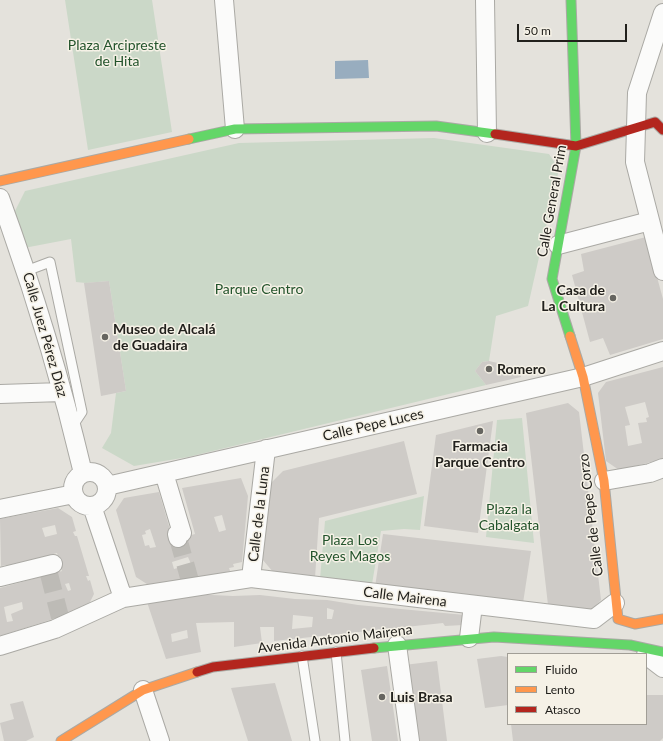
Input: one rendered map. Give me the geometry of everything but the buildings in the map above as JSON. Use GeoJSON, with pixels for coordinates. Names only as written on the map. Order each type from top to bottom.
{"type":"FeatureCollection","features":[{"type":"Feature","properties":{"kind":"street"},"geometry":{"type":"LineString","coordinates":[[228,0],[235,129]]}},
{"type":"Feature","properties":{"kind":"street"},"geometry":{"type":"LineString","coordinates":[[485,0],[487,133]]}},
{"type":"Feature","properties":{"kind":"street","name":"Calle General Prim"},"geometry":{"type":"LineString","coordinates":[[571,0],[576,146],[552,279],[583,377]]}},
{"type":"Feature","properties":{"kind":"street"},"geometry":{"type":"LineString","coordinates":[[661,24],[637,93],[635,162],[663,271]]}},
{"type":"Feature","properties":{"kind":"street"},"geometry":{"type":"LineString","coordinates":[[0,181],[235,129],[436,126],[576,146],[655,122],[663,130]]}},
{"type":"Feature","properties":{"kind":"street","name":"Calle Juez Pérez Díaz"},"geometry":{"type":"LineString","coordinates":[[0,198],[26,271],[72,427],[83,473]]}},
{"type":"Feature","properties":{"kind":"street"},"geometry":{"type":"LineString","coordinates":[[558,245],[650,221]]}},
{"type":"Feature","properties":{"kind":"street","name":"Calle Pepe Luces"},"geometry":{"type":"LineString","coordinates":[[107,486],[583,377],[663,351]]}},
{"type":"Feature","properties":{"kind":"street","name":"Calle de Pepe Corzo"},"geometry":{"type":"LineString","coordinates":[[583,377],[604,482],[615,604],[618,619],[636,624],[663,620]]}},
{"type":"Feature","properties":{"kind":"street"},"geometry":{"type":"LineString","coordinates":[[0,394],[62,392]]}},
{"type":"Feature","properties":{"kind":"street","name":"Calle de la Luna"},"geometry":{"type":"LineString","coordinates":[[251,578],[266,449]]}},
{"type":"Feature","properties":{"kind":"street"},"geometry":{"type":"LineString","coordinates":[[604,482],[650,473],[663,468]]}},
{"type":"Feature","properties":{"kind":"street"},"geometry":{"type":"LineString","coordinates":[[83,473],[96,473],[104,479],[107,486],[104,498],[100,503],[92,506],[80,502],[74,494],[75,480],[83,473]]}},
{"type":"Feature","properties":{"kind":"street"},"geometry":{"type":"LineString","coordinates":[[164,473],[180,536]]}},
{"type":"Feature","properties":{"kind":"street"},"geometry":{"type":"LineString","coordinates":[[0,509],[74,494]]}},
{"type":"Feature","properties":{"kind":"street"},"geometry":{"type":"LineString","coordinates":[[92,506],[123,598]]}},
{"type":"Feature","properties":{"kind":"street"},"geometry":{"type":"LineString","coordinates":[[0,577],[50,568]]}},
{"type":"Feature","properties":{"kind":"street","name":"Calle Mairena"},"geometry":{"type":"LineString","coordinates":[[0,646],[123,598],[190,584],[251,578],[594,619],[615,604]]}},
{"type":"Feature","properties":{"kind":"street"},"geometry":{"type":"LineString","coordinates":[[469,638],[473,605]]}},
{"type":"Feature","properties":{"kind":"street","name":"Avenida Antonio Mairena"},"geometry":{"type":"LineString","coordinates":[[61,741],[143,690],[213,667],[397,645],[494,636],[663,652]]}},
{"type":"Feature","properties":{"kind":"street"},"geometry":{"type":"LineString","coordinates":[[397,645],[410,741]]}},
{"type":"Feature","properties":{"kind":"street"},"geometry":{"type":"LineString","coordinates":[[644,649],[663,668]]}},
{"type":"Feature","properties":{"kind":"street"},"geometry":{"type":"LineString","coordinates":[[143,690],[160,741]]}},
{"type":"Feature","properties":{"kind":"lane"},"geometry":{"type":"LineString","coordinates":[[26,271],[50,262],[82,412],[72,427]]}},
{"type":"Feature","properties":{"kind":"lane"},"geometry":{"type":"LineString","coordinates":[[336,652],[345,741]]}},
{"type":"Feature","properties":{"kind":"lane"},"geometry":{"type":"LineString","coordinates":[[302,656],[315,741]]}},
{"type":"Feature","properties":{"kind":"green space","name":"Plaza Arcipreste de Hita"},"geometry":{"type":"Polygon","coordinates":[[[65,0],[152,0],[172,132],[88,150],[65,0]]]}},
{"type":"Feature","properties":{"kind":"green space","name":"Parque Centro"},"geometry":{"type":"Polygon","coordinates":[[[434,138],[549,154],[559,169],[528,306],[496,316],[489,361],[482,362],[475,371],[486,385],[188,457],[134,466],[102,448],[111,433],[116,393],[126,391],[109,281],[86,283],[76,282],[71,239],[24,248],[14,213],[25,191],[239,143],[434,138]]]}},
{"type":"Feature","properties":{"kind":"green space","name":"Plaza la Cabalgata"},"geometry":{"type":"Polygon","coordinates":[[[522,418],[534,543],[486,537],[497,420],[522,418]]]}},
{"type":"Feature","properties":{"kind":"green space","name":"Plaza Los Reyes Magos"},"geometry":{"type":"Polygon","coordinates":[[[424,496],[420,530],[404,529],[381,531],[372,584],[320,579],[325,521],[424,496]]]}},
{"type":"Feature","properties":{"kind":"water"},"geometry":{"type":"Polygon","coordinates":[[[368,60],[369,78],[335,79],[335,61],[368,60]]]}},
{"type":"Feature","properties":{"kind":"tunnel"},"geometry":{"type":"LineString","coordinates":[[178,538],[190,581]]}},
{"type":"Feature","properties":{"kind":"tunnel"},"geometry":{"type":"LineString","coordinates":[[49,574],[60,617]]}},
{"type":"Feature","properties":{"kind":"traffic: fast"},"geometry":{"type":"LineString","coordinates":[[570,336],[552,279],[576,146],[571,0]]}},
{"type":"Feature","properties":{"kind":"traffic: fast"},"geometry":{"type":"LineString","coordinates":[[189,139],[235,129],[436,126],[495,134]]}},
{"type":"Feature","properties":{"kind":"traffic: fast"},"geometry":{"type":"LineString","coordinates":[[374,648],[494,637],[630,645],[663,652]]}},
{"type":"Feature","properties":{"kind":"traffic: slow"},"geometry":{"type":"LineString","coordinates":[[0,181],[189,139]]}},
{"type":"Feature","properties":{"kind":"traffic: slow"},"geometry":{"type":"LineString","coordinates":[[570,336],[583,377],[604,481],[618,619],[635,624],[663,619]]}},
{"type":"Feature","properties":{"kind":"traffic: slow"},"geometry":{"type":"LineString","coordinates":[[61,741],[143,690],[197,672]]}},
{"type":"Feature","properties":{"kind":"traffic: jam"},"geometry":{"type":"LineString","coordinates":[[495,134],[576,146],[655,122],[663,130]]}},
{"type":"Feature","properties":{"kind":"traffic: jam"},"geometry":{"type":"LineString","coordinates":[[197,672],[213,667],[374,648]]}},
{"type":"Feature","properties":{"kind":"place","name":"Casa de La Cultura"},"geometry":{"type":"Point","coordinates":[613,298]}},
{"type":"Feature","properties":{"kind":"place","name":"Museo de Alcalá de Guadaira"},"geometry":{"type":"Point","coordinates":[105,337]}},
{"type":"Feature","properties":{"kind":"place","name":"Romero"},"geometry":{"type":"Point","coordinates":[489,369]}},
{"type":"Feature","properties":{"kind":"place","name":"Farmacia Parque Centro"},"geometry":{"type":"Point","coordinates":[480,431]}},
{"type":"Feature","properties":{"kind":"place","name":"Luis Brasa"},"geometry":{"type":"Point","coordinates":[382,697]}}]}
